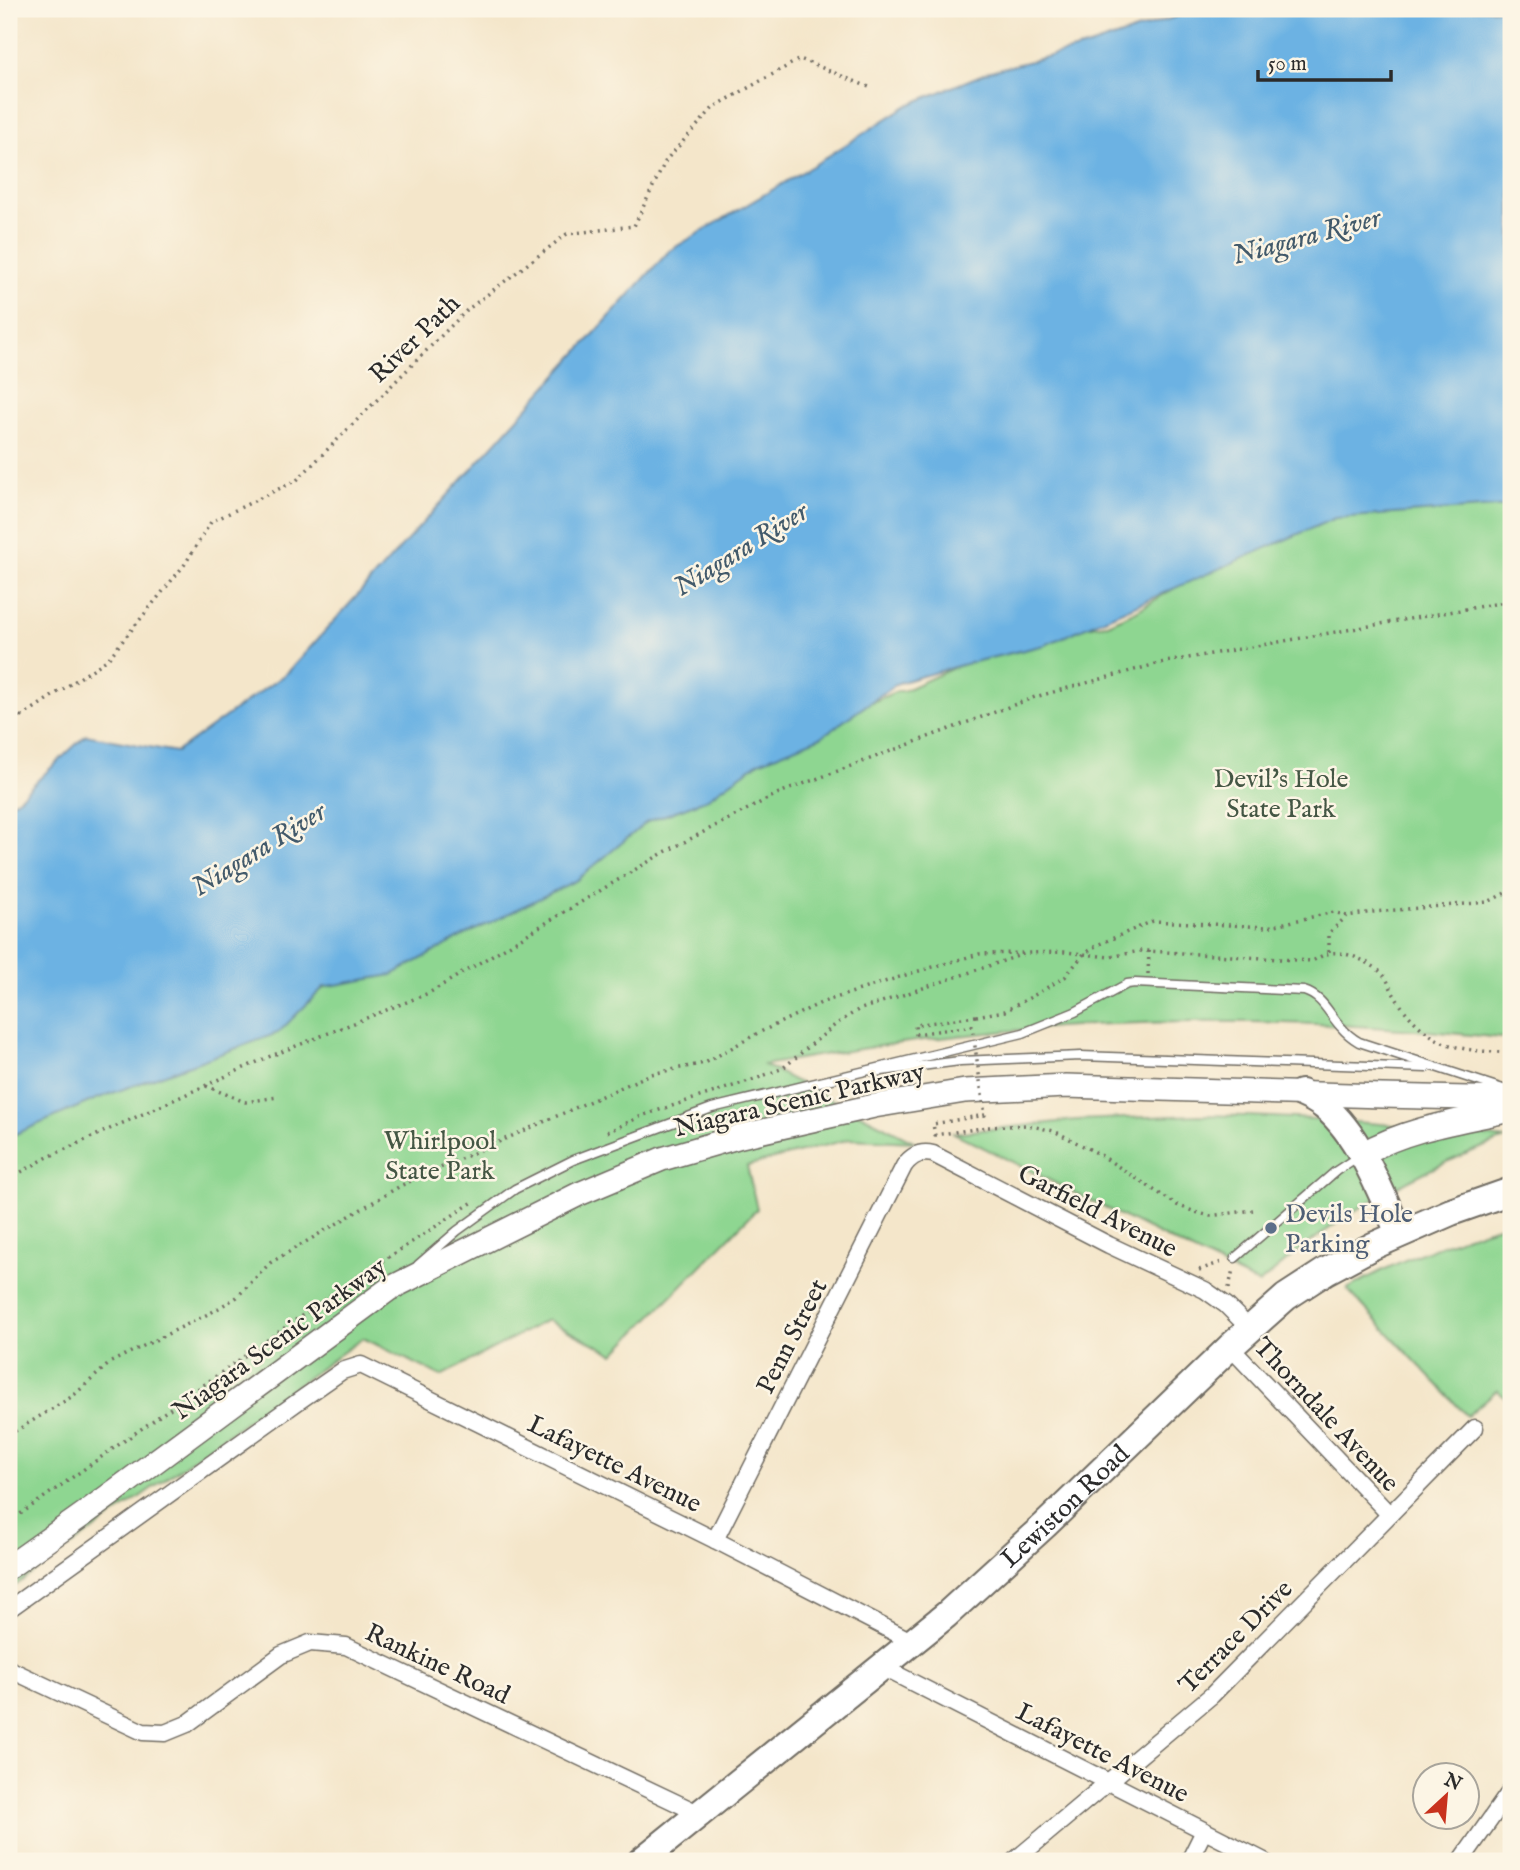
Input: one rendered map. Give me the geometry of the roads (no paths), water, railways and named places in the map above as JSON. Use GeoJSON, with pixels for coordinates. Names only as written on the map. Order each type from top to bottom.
{"type":"FeatureCollection","features":[{"type":"Feature","properties":{"kind":"main road","name":"Niagara Scenic Parkway"},"geometry":{"type":"LineString","coordinates":[[9,1567],[389,1289],[579,1194],[662,1159],[741,1136],[861,1109],[965,1091],[1066,1086],[1511,1099]]}},
{"type":"Feature","properties":{"kind":"main road"},"geometry":{"type":"LineString","coordinates":[[1301,1093],[1327,1108],[1350,1136],[1362,1154],[1399,1233]]}},
{"type":"Feature","properties":{"kind":"main road"},"geometry":{"type":"LineString","coordinates":[[1362,1154],[1406,1133],[1511,1110]]}},
{"type":"Feature","properties":{"kind":"main road","name":"Lewiston Road"},"geometry":{"type":"LineString","coordinates":[[642,1861],[970,1594],[1286,1297],[1357,1254],[1399,1233],[1511,1191]]}},
{"type":"Feature","properties":{"kind":"street","name":"Garfield Avenue"},"geometry":{"type":"LineString","coordinates":[[915,1156],[933,1154],[1109,1245],[1214,1295],[1250,1329]]}},
{"type":"Feature","properties":{"kind":"street","name":"Penn Street"},"geometry":{"type":"LineString","coordinates":[[715,1541],[898,1178],[907,1161],[915,1156]]}},
{"type":"Feature","properties":{"kind":"street","name":"Thorndale Avenue"},"geometry":{"type":"LineString","coordinates":[[1230,1347],[1389,1514]]}},
{"type":"Feature","properties":{"kind":"street","name":"Lafayette Avenue"},"geometry":{"type":"LineString","coordinates":[[9,1609],[342,1371],[361,1365],[913,1642]]}},
{"type":"Feature","properties":{"kind":"street","name":"Terrace Drive"},"geometry":{"type":"LineString","coordinates":[[1014,1861],[1192,1714],[1475,1428]]}},
{"type":"Feature","properties":{"kind":"street","name":"Rankine Road"},"geometry":{"type":"LineString","coordinates":[[9,1669],[143,1732],[165,1733],[187,1724],[281,1656],[310,1643],[346,1646],[700,1814]]}},
{"type":"Feature","properties":{"kind":"street","name":"Lafayette Avenue"},"geometry":{"type":"LineString","coordinates":[[882,1667],[1264,1861]]}},
{"type":"Feature","properties":{"kind":"street"},"geometry":{"type":"LineString","coordinates":[[1461,1861],[1511,1790]]}},
{"type":"Feature","properties":{"kind":"street"},"geometry":{"type":"LineString","coordinates":[[1189,1861],[1204,1831]]}},
{"type":"Feature","properties":{"kind":"lane"},"geometry":{"type":"LineString","coordinates":[[389,1289],[457,1231],[515,1189],[573,1160],[712,1108],[1023,1033],[1074,1013],[1127,984],[1304,991],[1311,993],[1324,1004],[1340,1027],[1359,1042],[1511,1092]]}},
{"type":"Feature","properties":{"kind":"lane"},"geometry":{"type":"LineString","coordinates":[[830,1078],[960,1061],[1081,1056],[1437,1069]]}},
{"type":"Feature","properties":{"kind":"lane"},"geometry":{"type":"LineString","coordinates":[[1235,1258],[1336,1171],[1362,1154]]}},
{"type":"Feature","properties":{"kind":"water","name":"Niagara River"},"geometry":{"type":"Polygon","coordinates":[[[1199,9],[1511,9],[1511,506],[1335,518],[1045,645],[898,683],[821,737],[759,762],[705,800],[647,822],[577,880],[465,935],[392,975],[324,987],[278,1033],[96,1099],[9,1137],[9,805],[86,735],[176,752],[288,672],[669,251],[814,165],[908,105],[991,71],[1086,47],[1199,9]]]}},
{"type":"Feature","properties":{"kind":"place","name":"Devils Hole Parking"},"geometry":{"type":"Point","coordinates":[1271,1228]}},
{"type":"Feature","properties":{"kind":"park label","name":"Devil's Hole State Park"},"geometry":{"type":"Point","coordinates":[1281,793]}},
{"type":"Feature","properties":{"kind":"park label","name":"Whirlpool State Park"},"geometry":{"type":"Point","coordinates":[440,1155]}}]}
